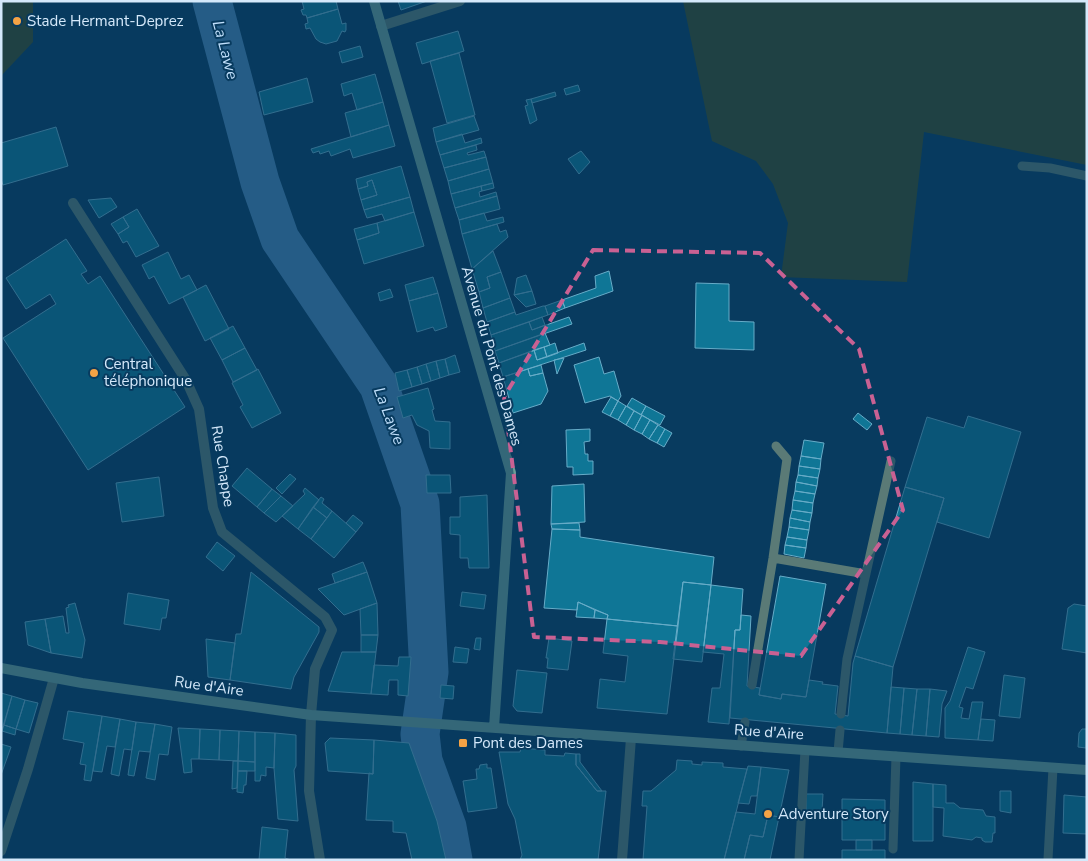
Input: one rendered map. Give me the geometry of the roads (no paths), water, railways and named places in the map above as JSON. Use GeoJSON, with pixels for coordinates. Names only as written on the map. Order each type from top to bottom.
{"type":"FeatureCollection","features":[{"type":"Feature","properties":{"kind":"main road","name":"Avenue du Pont des Dames"},"geometry":{"type":"LineString","coordinates":[[374,1],[511,473],[494,728]]}},
{"type":"Feature","properties":{"kind":"main road","name":"Rue d'Aire"},"geometry":{"type":"LineString","coordinates":[[1,668],[190,699],[311,715],[1087,770]]}},
{"type":"Feature","properties":{"kind":"street"},"geometry":{"type":"LineString","coordinates":[[381,26],[460,1]]}},
{"type":"Feature","properties":{"kind":"street","name":"Rue Chappe"},"geometry":{"type":"LineString","coordinates":[[73,203],[186,380],[200,409],[212,508],[222,532],[325,617],[332,630],[315,669],[311,715]]}},
{"type":"Feature","properties":{"kind":"street"},"geometry":{"type":"LineString","coordinates":[[1,851],[28,769],[54,678]]}},
{"type":"Feature","properties":{"kind":"street"},"geometry":{"type":"LineString","coordinates":[[311,715],[309,791],[320,860]]}},
{"type":"Feature","properties":{"kind":"street"},"geometry":{"type":"LineString","coordinates":[[622,860],[631,738]]}},
{"type":"Feature","properties":{"kind":"lane"},"geometry":{"type":"LineString","coordinates":[[1022,166],[1050,168],[1087,176]]}},
{"type":"Feature","properties":{"kind":"lane"},"geometry":{"type":"LineString","coordinates":[[752,685],[787,459],[776,446]]}},
{"type":"Feature","properties":{"kind":"lane"},"geometry":{"type":"LineString","coordinates":[[842,714],[847,659],[891,461]]}},
{"type":"Feature","properties":{"kind":"lane"},"geometry":{"type":"LineString","coordinates":[[773,558],[866,574]]}},
{"type":"Feature","properties":{"kind":"lane"},"geometry":{"type":"LineString","coordinates":[[741,746],[745,722]]}},
{"type":"Feature","properties":{"kind":"lane"},"geometry":{"type":"LineString","coordinates":[[838,752],[840,730]]}},
{"type":"Feature","properties":{"kind":"lane"},"geometry":{"type":"LineString","coordinates":[[799,860],[805,750]]}},
{"type":"Feature","properties":{"kind":"lane"},"geometry":{"type":"LineString","coordinates":[[894,849],[896,756]]}},
{"type":"Feature","properties":{"kind":"lane"},"geometry":{"type":"LineString","coordinates":[[1048,859],[1053,768]]}},
{"type":"Feature","properties":{"kind":"waterway","name":"La Lawe"},"geometry":{"type":"LineString","coordinates":[[212,1],[260,182],[280,239],[379,386],[420,504],[429,672],[420,734],[423,761],[447,827],[453,860]]}},
{"type":"Feature","properties":{"kind":"place","name":"Stade Hermant-Deprez"},"geometry":{"type":"Point","coordinates":[17,21]}},
{"type":"Feature","properties":{"kind":"place","name":"Central téléphonique"},"geometry":{"type":"Point","coordinates":[94,373]}},
{"type":"Feature","properties":{"kind":"place","name":"Pont des Dames"},"geometry":{"type":"Point","coordinates":[463,743]}},
{"type":"Feature","properties":{"kind":"place","name":"Adventure Story"},"geometry":{"type":"Point","coordinates":[768,814]}}]}
